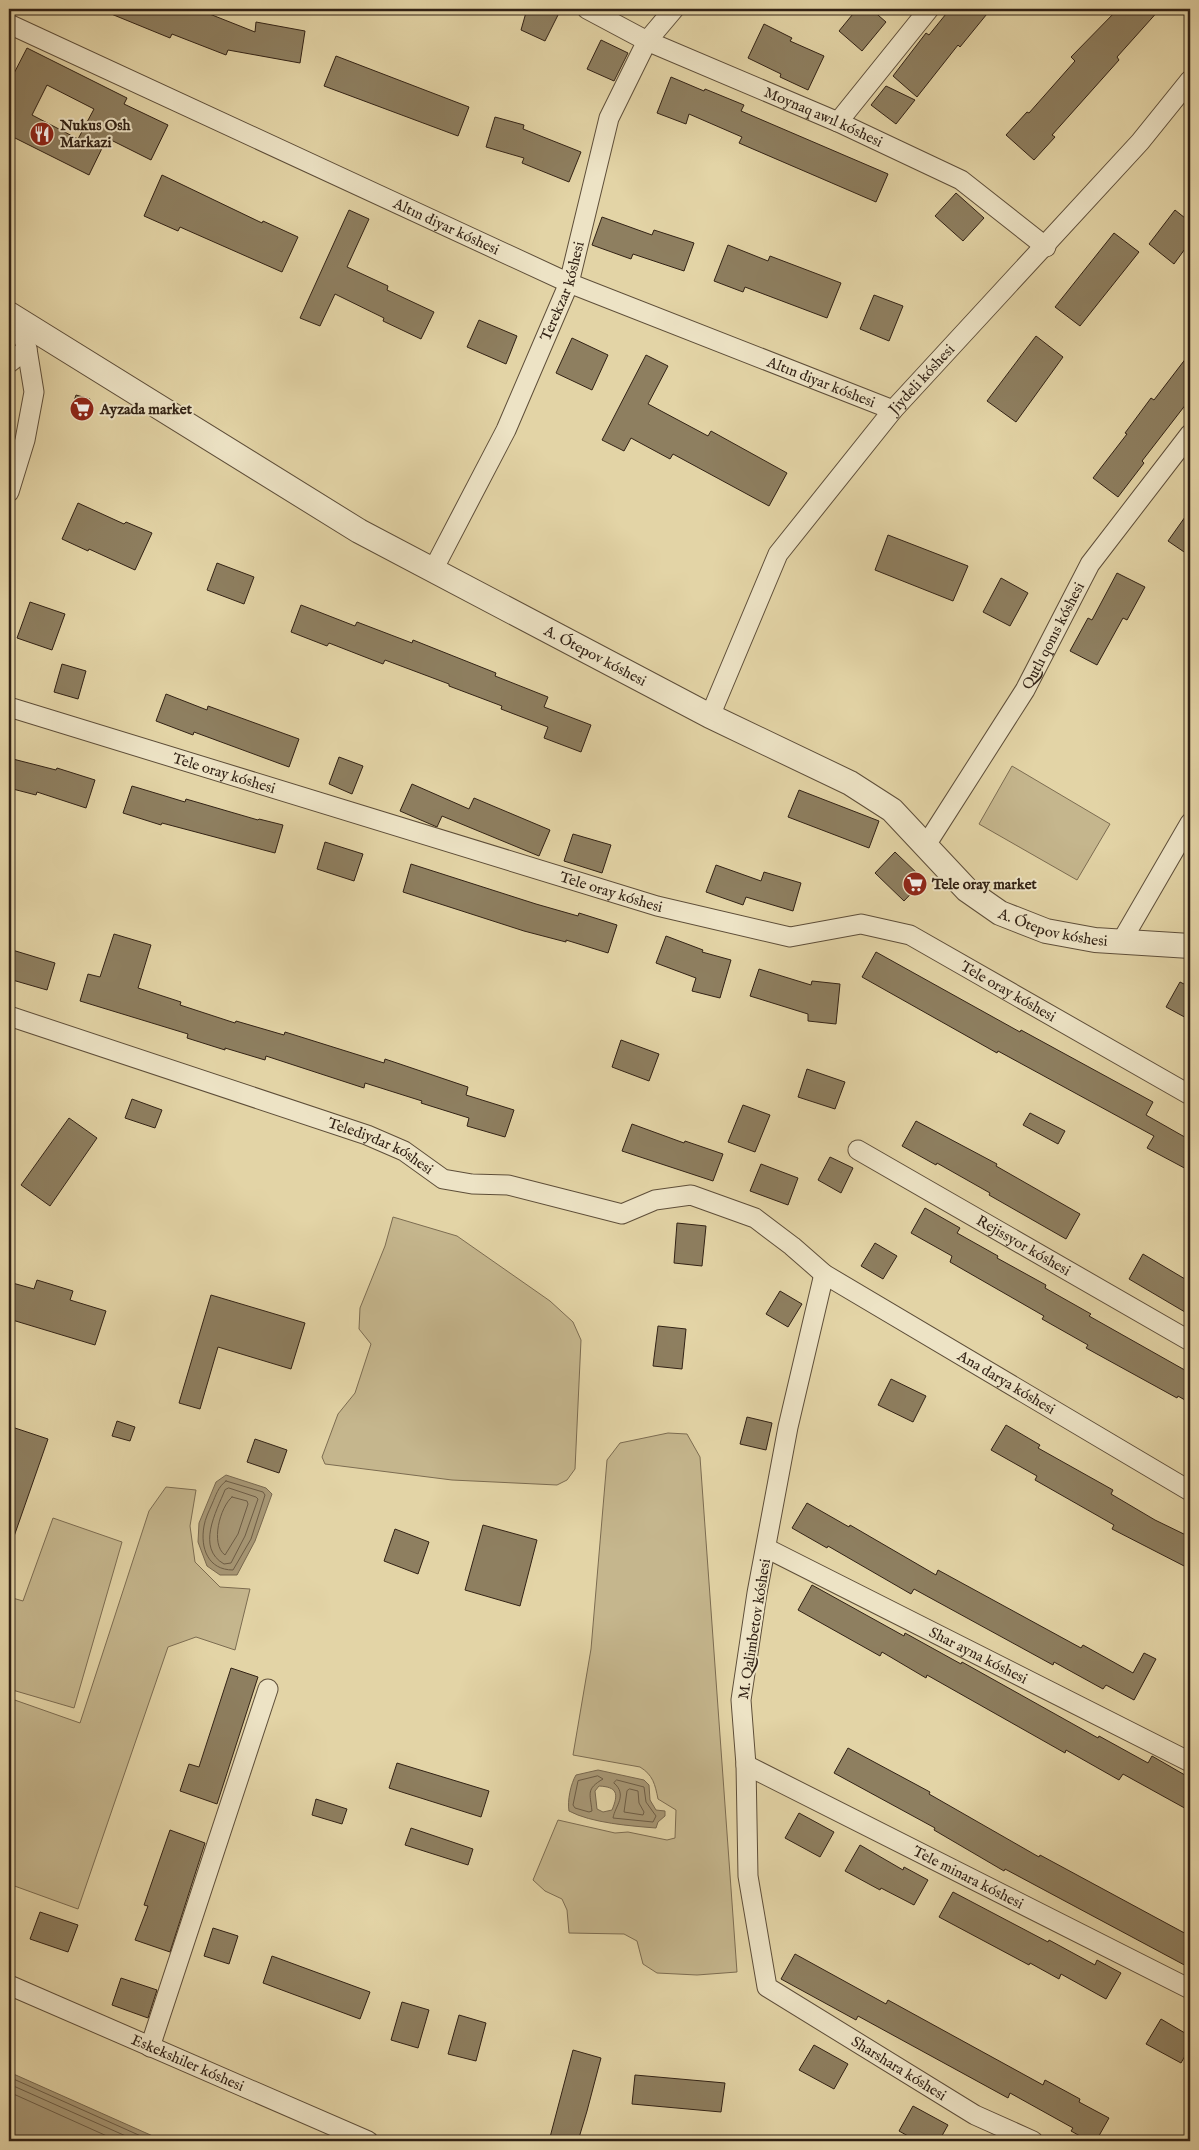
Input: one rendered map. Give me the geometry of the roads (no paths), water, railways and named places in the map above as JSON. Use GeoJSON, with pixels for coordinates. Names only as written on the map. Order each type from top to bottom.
{"type":"FeatureCollection","features":[{"type":"Feature","properties":{"kind":"street","name":"Moynaq awıl kóshesi"},"geometry":{"type":"LineString","coordinates":[[587,9],[647,41],[838,122],[961,180],[1046,247]]}},
{"type":"Feature","properties":{"kind":"street","name":"Terekzar kóshesi"},"geometry":{"type":"LineString","coordinates":[[433,570],[506,430],[569,283],[609,118],[647,41],[674,9]]}},
{"type":"Feature","properties":{"kind":"street"},"geometry":{"type":"LineString","coordinates":[[838,122],[929,9]]}},
{"type":"Feature","properties":{"kind":"street","name":"Altın diyar kóshesi"},"geometry":{"type":"LineString","coordinates":[[9,24],[569,283],[893,410]]}},
{"type":"Feature","properties":{"kind":"street","name":"Jiydeli kóshesi"},"geometry":{"type":"LineString","coordinates":[[710,716],[778,554],[893,410],[1046,247],[1140,142],[1190,80]]}},
{"type":"Feature","properties":{"kind":"street"},"geometry":{"type":"LineString","coordinates":[[9,492],[26,440],[34,392],[27,349],[13,317]]}},
{"type":"Feature","properties":{"kind":"street","name":"A. Ótepov kóshesi"},"geometry":{"type":"LineString","coordinates":[[13,317],[359,531],[710,716],[850,783],[892,810],[967,890],[1000,913],[1046,931],[1095,940],[1190,946]]}},
{"type":"Feature","properties":{"kind":"street"},"geometry":{"type":"LineString","coordinates":[[9,363],[27,349]]}},
{"type":"Feature","properties":{"kind":"street","name":"Qutlı qonıs kóshesi"},"geometry":{"type":"LineString","coordinates":[[926,845],[1025,690],[1090,564],[1190,434]]}},
{"type":"Feature","properties":{"kind":"street","name":"Tele oray kóshesi"},"geometry":{"type":"LineString","coordinates":[[9,707],[658,906],[790,937],[861,924],[910,935],[1190,1095]]}},
{"type":"Feature","properties":{"kind":"street"},"geometry":{"type":"LineString","coordinates":[[1121,942],[1190,823]]}},
{"type":"Feature","properties":{"kind":"street","name":"Telediydar kóshesi"},"geometry":{"type":"LineString","coordinates":[[9,1016],[367,1135],[404,1152],[443,1179],[472,1184],[508,1185],[622,1214],[655,1200],[691,1195],[755,1218],[792,1246],[824,1274]]}},
{"type":"Feature","properties":{"kind":"street","name":"Rejissyor kóshesi"},"geometry":{"type":"LineString","coordinates":[[858,1150],[1190,1342]]}},
{"type":"Feature","properties":{"kind":"street","name":"Ana darya kóshesi"},"geometry":{"type":"LineString","coordinates":[[824,1274],[1190,1491]]}},
{"type":"Feature","properties":{"kind":"street","name":"M. Qalimbetov kóshesi"},"geometry":{"type":"LineString","coordinates":[[767,1988],[748,1876],[746,1765],[741,1700],[756,1593],[788,1427],[824,1274]]}},
{"type":"Feature","properties":{"kind":"street","name":"Shar ayna kóshesi"},"geometry":{"type":"LineString","coordinates":[[766,1548],[1190,1762]]}},
{"type":"Feature","properties":{"kind":"street"},"geometry":{"type":"LineString","coordinates":[[150,2047],[268,1689]]}},
{"type":"Feature","properties":{"kind":"street","name":"Tele minara kóshesi"},"geometry":{"type":"LineString","coordinates":[[746,1765],[1190,1989]]}},
{"type":"Feature","properties":{"kind":"street","name":"Eskekshiler kóshesi"},"geometry":{"type":"LineString","coordinates":[[9,1985],[368,2141]]}},
{"type":"Feature","properties":{"kind":"street","name":"Sharshara kóshesi"},"geometry":{"type":"LineString","coordinates":[[767,1988],[975,2114],[1033,2141]]}},
{"type":"Feature","properties":{"kind":"water"},"geometry":{"type":"Polygon","coordinates":[[[226,1475],[266,1488],[272,1494],[255,1541],[237,1575],[220,1575],[207,1566],[198,1542],[199,1523],[216,1482],[226,1475]]]}},
{"type":"Feature","properties":{"kind":"water"},"geometry":{"type":"Polygon","coordinates":[[[598,1770],[644,1780],[649,1785],[650,1800],[656,1810],[665,1811],[665,1816],[658,1822],[656,1828],[600,1821],[569,1811],[570,1792],[576,1775],[598,1770]],[[599,1786],[595,1791],[597,1809],[603,1812],[612,1810],[616,1795],[613,1790],[599,1786]]]}},
{"type":"Feature","properties":{"kind":"water"},"geometry":{"type":"Polygon","coordinates":[[[9,2072],[164,2141],[9,2141],[9,2072]]]}},
{"type":"Feature","properties":{"kind":"place","name":"Nukus Osh Markazi"},"geometry":{"type":"Point","coordinates":[42,134]}},
{"type":"Feature","properties":{"kind":"place","name":"Ayzada market"},"geometry":{"type":"Point","coordinates":[82,409]}},
{"type":"Feature","properties":{"kind":"place","name":"Tele oray market"},"geometry":{"type":"Point","coordinates":[915,884]}}]}
